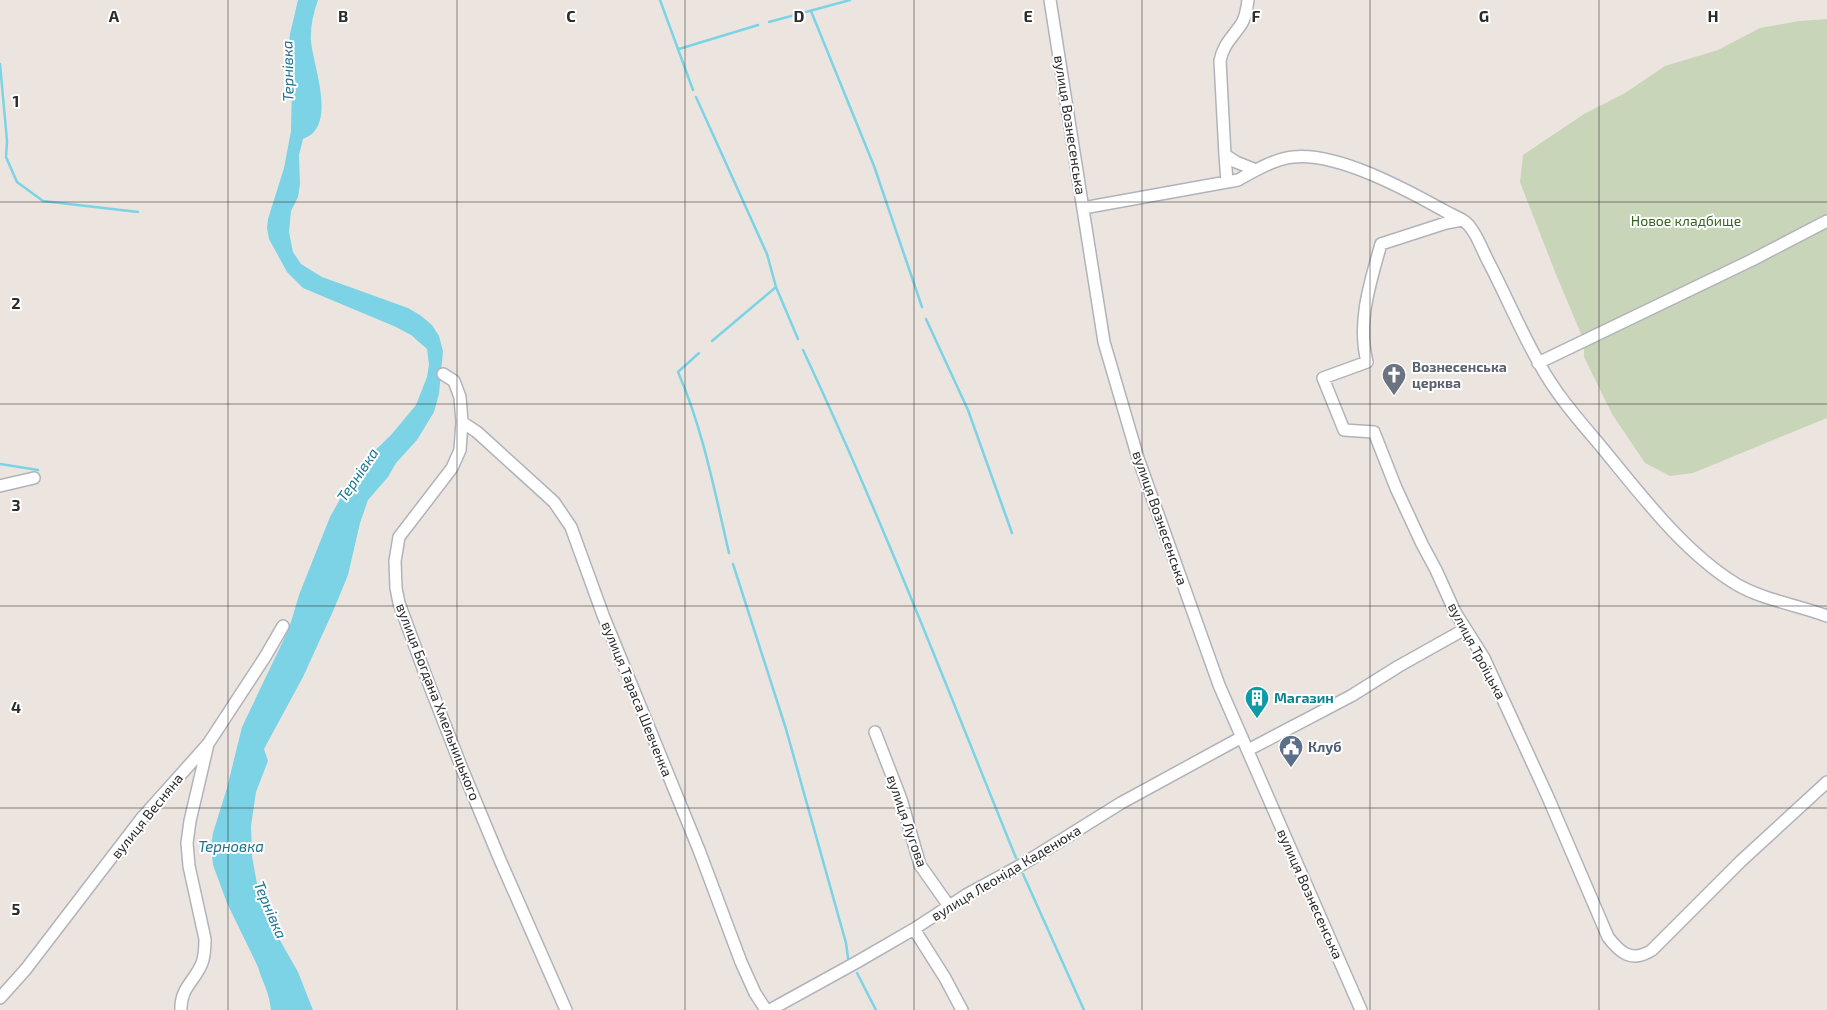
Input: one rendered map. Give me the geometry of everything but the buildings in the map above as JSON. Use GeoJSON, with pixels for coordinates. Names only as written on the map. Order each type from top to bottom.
{"type":"FeatureCollection","features":[{"type":"Feature","properties":{"kind":"street","name":"вулиця Вознесенська"},"geometry":{"type":"LineString","coordinates":[[1050,0],[1104,342],[1114,381],[1138,458],[1219,685],[1361,1010]]}},
{"type":"Feature","properties":{"kind":"street"},"geometry":{"type":"LineString","coordinates":[[1227,182],[1220,61],[1225,43],[1244,18],[1248,0]]}},
{"type":"Feature","properties":{"kind":"street"},"geometry":{"type":"LineString","coordinates":[[1225,155],[1236,162],[1256,170]]}},
{"type":"Feature","properties":{"kind":"street"},"geometry":{"type":"LineString","coordinates":[[1083,208],[1238,180],[1282,159],[1293,157],[1314,158],[1342,164],[1377,176],[1462,220],[1470,226],[1538,363],[1554,388],[1658,514],[1702,559],[1738,585],[1827,616]]}},
{"type":"Feature","properties":{"kind":"street","name":"вулиця Троїцька"},"geometry":{"type":"LineString","coordinates":[[1462,220],[1446,223],[1381,244],[1366,299],[1363,347],[1367,362],[1323,378],[1344,430],[1374,432],[1396,488],[1422,544],[1455,612],[1475,641],[1488,666],[1547,795],[1608,937],[1617,950],[1634,956],[1644,955],[1652,950],[1741,861],[1827,782]]}},
{"type":"Feature","properties":{"kind":"street"},"geometry":{"type":"LineString","coordinates":[[1538,363],[1752,260],[1827,221]]}},
{"type":"Feature","properties":{"kind":"street","name":"вулиця Богдана Хмельницького"},"geometry":{"type":"LineString","coordinates":[[444,374],[454,381],[459,391],[462,422],[460,450],[452,468],[399,537],[395,561],[396,588],[399,603],[461,766],[514,894],[566,1010]]}},
{"type":"Feature","properties":{"kind":"street","name":"вулиця Тараса Шевченка"},"geometry":{"type":"LineString","coordinates":[[462,422],[477,432],[554,502],[571,527],[607,624],[699,850],[741,962],[755,993],[766,1010]]}},
{"type":"Feature","properties":{"kind":"street"},"geometry":{"type":"LineString","coordinates":[[0,486],[34,478]]}},
{"type":"Feature","properties":{"kind":"street","name":"вулиця Весняна"},"geometry":{"type":"LineString","coordinates":[[0,998],[26,969],[141,819],[208,744],[266,658],[283,626]]}},
{"type":"Feature","properties":{"kind":"street"},"geometry":{"type":"LineString","coordinates":[[1248,750],[1351,696],[1399,666],[1465,629]]}},
{"type":"Feature","properties":{"kind":"street","name":"вулиця Лугова"},"geometry":{"type":"LineString","coordinates":[[875,732],[901,799],[920,865],[948,906]]}},
{"type":"Feature","properties":{"kind":"street","name":"вулиця Леоніда Каденюка"},"geometry":{"type":"LineString","coordinates":[[770,1010],[839,973],[914,929],[948,906],[1023,864],[1121,803],[1242,737]]}},
{"type":"Feature","properties":{"kind":"street"},"geometry":{"type":"LineString","coordinates":[[181,1010],[183,993],[201,965],[205,951],[205,939],[188,866],[187,844],[190,821],[208,744]]}},
{"type":"Feature","properties":{"kind":"street"},"geometry":{"type":"LineString","coordinates":[[914,929],[946,978],[962,1010]]}},
{"type":"Feature","properties":{"kind":"green space","name":"Новое кладбище"},"geometry":{"type":"Polygon","coordinates":[[[1827,19],[1827,418],[1693,473],[1670,476],[1645,463],[1612,414],[1584,357],[1584,341],[1520,182],[1523,155],[1584,114],[1625,93],[1665,66],[1718,50],[1760,28],[1799,21],[1827,19]]]}},
{"type":"Feature","properties":{"kind":"water","name":"Терновка"},"geometry":{"type":"Polygon","coordinates":[[[298,0],[318,0],[312,21],[311,42],[322,102],[318,124],[311,135],[303,139],[299,155],[300,184],[298,197],[291,211],[289,232],[293,252],[301,264],[322,277],[408,308],[420,315],[432,325],[439,336],[443,351],[439,394],[434,412],[417,440],[396,463],[388,477],[368,500],[360,523],[348,575],[334,609],[303,677],[264,749],[268,761],[256,792],[251,826],[252,856],[255,873],[259,894],[269,921],[298,972],[313,1010],[271,1010],[258,967],[227,903],[213,865],[211,846],[213,833],[227,788],[242,727],[284,639],[330,517],[361,464],[391,435],[416,405],[427,377],[429,365],[427,349],[411,335],[303,288],[287,272],[269,239],[268,219],[284,168],[291,131],[292,82],[288,52],[298,0]]]}},
{"type":"Feature","properties":{"kind":"waterway"},"geometry":{"type":"LineString","coordinates":[[660,0],[693,90]]}},
{"type":"Feature","properties":{"kind":"waterway"},"geometry":{"type":"LineString","coordinates":[[769,22],[850,0]]}},
{"type":"Feature","properties":{"kind":"waterway"},"geometry":{"type":"LineString","coordinates":[[811,11],[874,166],[922,307]]}},
{"type":"Feature","properties":{"kind":"waterway"},"geometry":{"type":"LineString","coordinates":[[679,49],[758,25]]}},
{"type":"Feature","properties":{"kind":"waterway"},"geometry":{"type":"LineString","coordinates":[[0,64],[7,141],[6,157],[17,182],[43,201],[138,212]]}},
{"type":"Feature","properties":{"kind":"waterway"},"geometry":{"type":"LineString","coordinates":[[696,97],[767,254],[776,287],[798,339]]}},
{"type":"Feature","properties":{"kind":"waterway"},"geometry":{"type":"LineString","coordinates":[[712,341],[776,287]]}},
{"type":"Feature","properties":{"kind":"waterway"},"geometry":{"type":"LineString","coordinates":[[926,319],[968,410],[1012,533]]}},
{"type":"Feature","properties":{"kind":"waterway"},"geometry":{"type":"LineString","coordinates":[[803,350],[886,539],[1016,858]]}},
{"type":"Feature","properties":{"kind":"waterway"},"geometry":{"type":"LineString","coordinates":[[699,353],[678,372],[695,416],[729,553]]}},
{"type":"Feature","properties":{"kind":"waterway"},"geometry":{"type":"LineString","coordinates":[[0,464],[38,470]]}},
{"type":"Feature","properties":{"kind":"waterway"},"geometry":{"type":"LineString","coordinates":[[733,564],[786,729],[846,943],[848,958]]}},
{"type":"Feature","properties":{"kind":"waterway"},"geometry":{"type":"LineString","coordinates":[[1023,874],[1084,1010]]}},
{"type":"Feature","properties":{"kind":"waterway"},"geometry":{"type":"LineString","coordinates":[[857,973],[876,1010]]}},
{"type":"Feature","properties":{"kind":"place","name":"Вознесенська церква"},"geometry":{"type":"Point","coordinates":[1394,396]}},
{"type":"Feature","properties":{"kind":"place","name":"Магазин"},"geometry":{"type":"Point","coordinates":[1257,719]}},
{"type":"Feature","properties":{"kind":"place","name":"Клуб"},"geometry":{"type":"Point","coordinates":[1291,768]}},
{"type":"Feature","properties":{"kind":"water label","name":"Тернівка"},"geometry":{"type":"Point","coordinates":[288,71]}},
{"type":"Feature","properties":{"kind":"water label","name":"Тернівка"},"geometry":{"type":"Point","coordinates":[358,475]}},
{"type":"Feature","properties":{"kind":"water label","name":"Тернівка"},"geometry":{"type":"Point","coordinates":[270,910]}}]}
